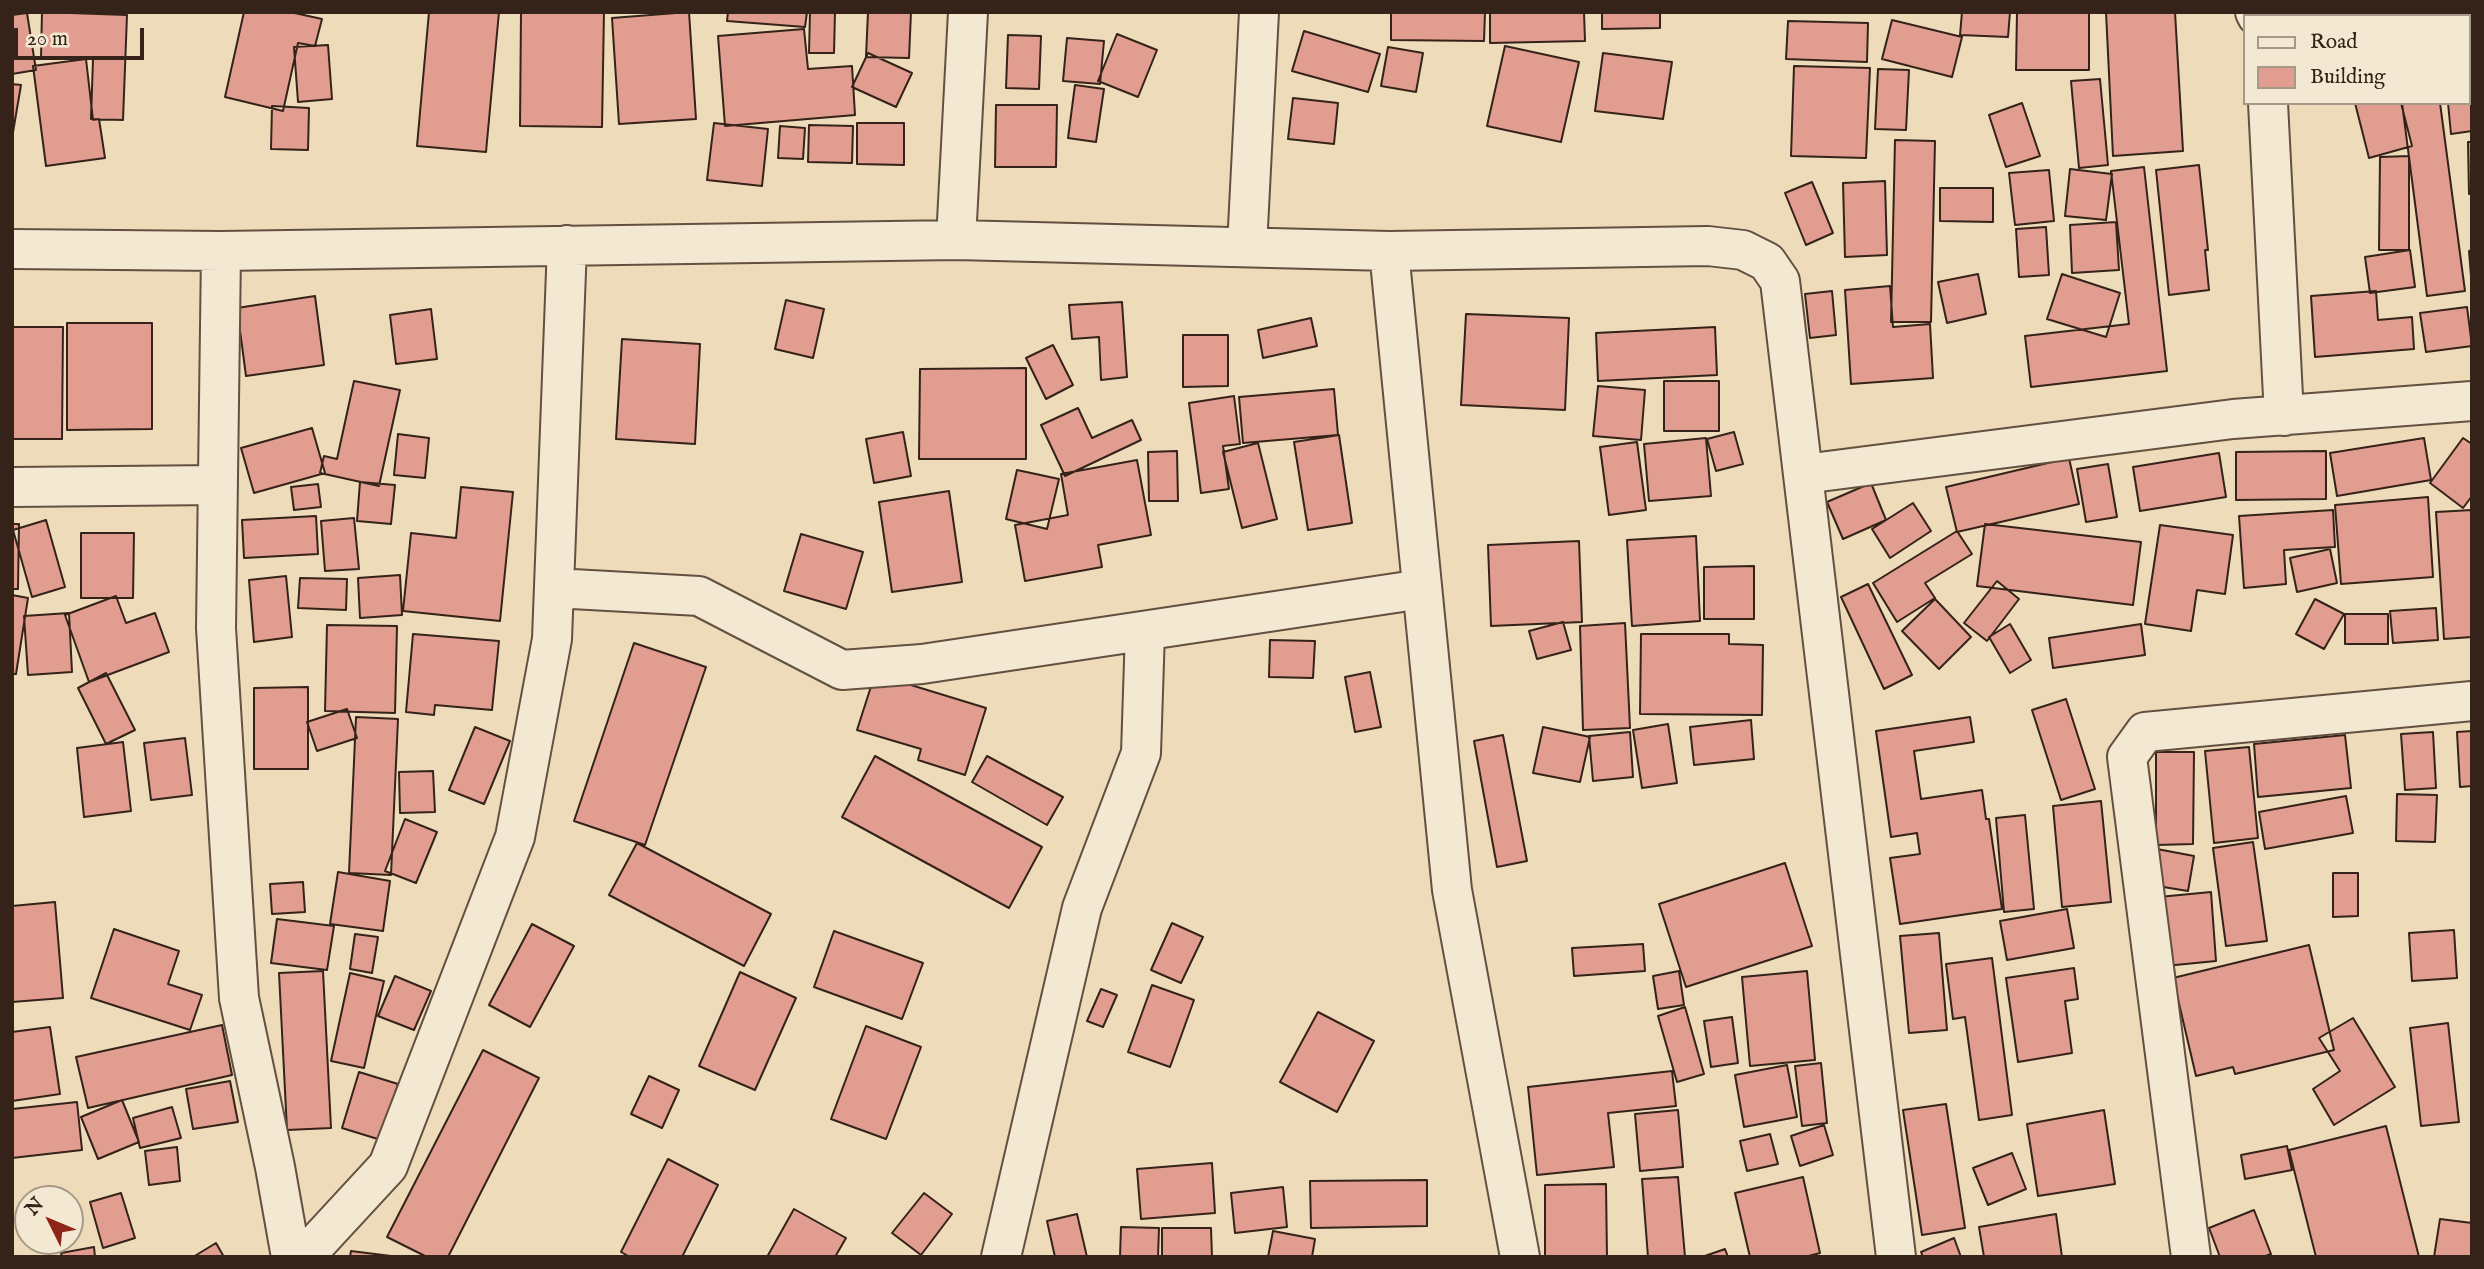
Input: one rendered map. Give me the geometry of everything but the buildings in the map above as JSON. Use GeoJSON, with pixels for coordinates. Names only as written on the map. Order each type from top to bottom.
{"type":"FeatureCollection","features":[{"type":"Feature","properties":{"kind":"street"},"geometry":{"type":"LineString","coordinates":[[956,240],[968,12]]}},
{"type":"Feature","properties":{"kind":"street"},"geometry":{"type":"LineString","coordinates":[[1247,247],[1259,12]]}},
{"type":"Feature","properties":{"kind":"street"},"geometry":{"type":"LineString","coordinates":[[2268,105],[2284,416]]}},
{"type":"Feature","properties":{"kind":"street"},"geometry":{"type":"LineString","coordinates":[[12,249],[221,251],[956,240],[1389,251],[1708,246],[1743,250],[1767,262],[1780,281],[1896,1257]]}},
{"type":"Feature","properties":{"kind":"street"},"geometry":{"type":"LineString","coordinates":[[304,1257],[388,1167],[515,837],[552,639],[567,245]]}},
{"type":"Feature","properties":{"kind":"street"},"geometry":{"type":"LineString","coordinates":[[221,251],[216,628],[239,999],[291,1257]]}},
{"type":"Feature","properties":{"kind":"street"},"geometry":{"type":"LineString","coordinates":[[1389,251],[1452,890],[1520,1257]]}},
{"type":"Feature","properties":{"kind":"street"},"geometry":{"type":"LineString","coordinates":[[1804,474],[2233,419],[2472,401]]}},
{"type":"Feature","properties":{"kind":"street"},"geometry":{"type":"LineString","coordinates":[[12,487],[218,485]]}},
{"type":"Feature","properties":{"kind":"street"},"geometry":{"type":"LineString","coordinates":[[554,588],[699,596],[842,670],[922,664],[1422,589]]}},
{"type":"Feature","properties":{"kind":"street"},"geometry":{"type":"LineString","coordinates":[[1000,1257],[1082,908],[1141,753],[1145,631]]}},
{"type":"Feature","properties":{"kind":"street"},"geometry":{"type":"LineString","coordinates":[[2191,1257],[2127,757],[2145,732],[2472,701]]}}]}
